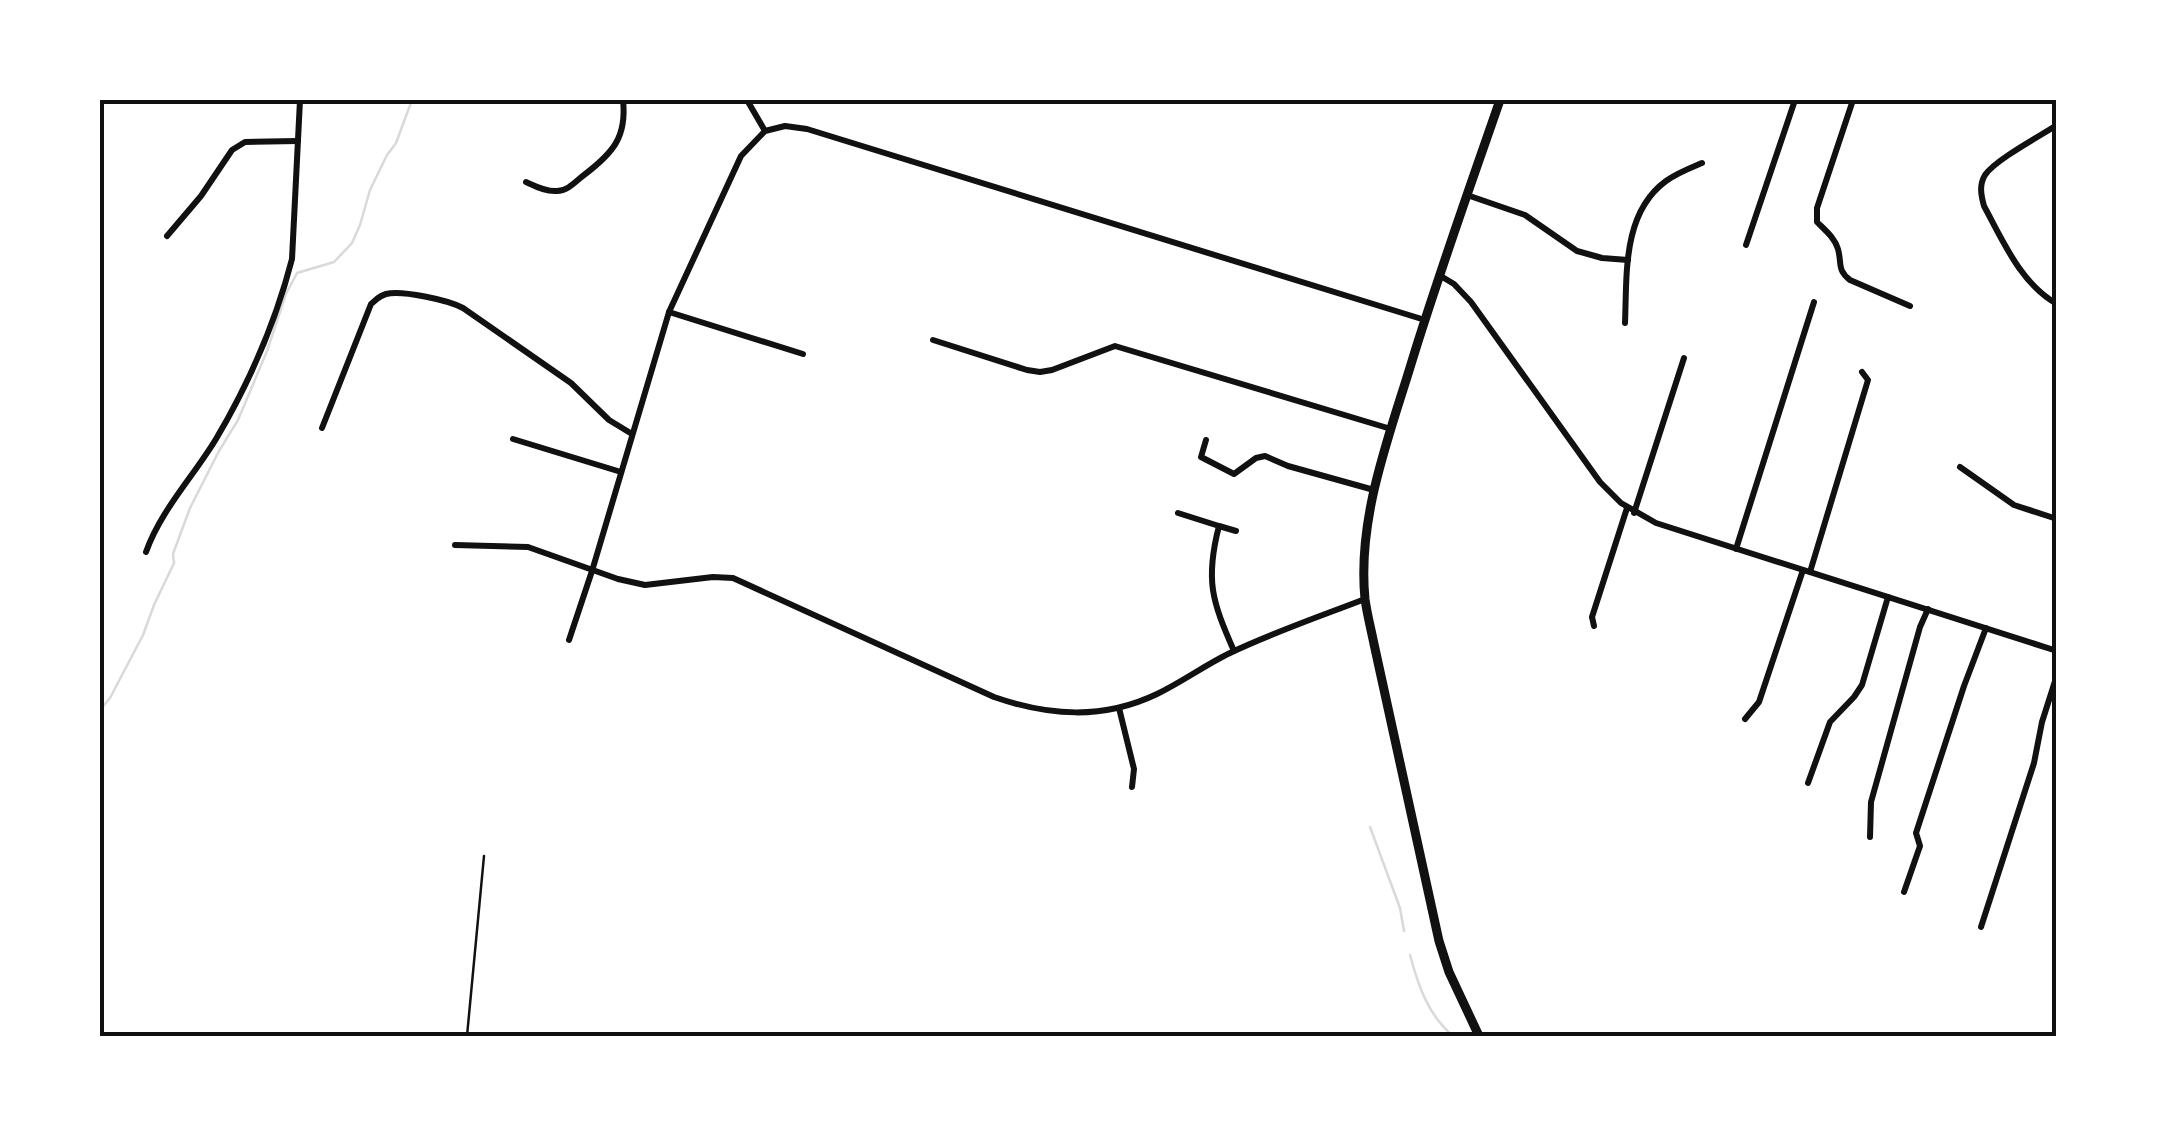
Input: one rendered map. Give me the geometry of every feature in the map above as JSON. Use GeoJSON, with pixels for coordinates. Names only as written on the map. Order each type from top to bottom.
{"type":"FeatureCollection","features":[{"type":"Feature","properties":{"kind":"main road"},"geometry":{"type":"LineString","coordinates":[[1479,1036],[1439,941],[1365,599],[1368,531],[1391,429],[1500,100]]}},
{"type":"Feature","properties":{"kind":"street"},"geometry":{"type":"LineString","coordinates":[[146,552],[153,532],[214,441],[246,384],[278,305],[292,259],[300,100]]}},
{"type":"Feature","properties":{"kind":"street"},"geometry":{"type":"LineString","coordinates":[[526,182],[554,192],[565,190],[607,158],[624,125],[623,100]]}},
{"type":"Feature","properties":{"kind":"street"},"geometry":{"type":"LineString","coordinates":[[748,100],[765,131]]}},
{"type":"Feature","properties":{"kind":"street"},"geometry":{"type":"LineString","coordinates":[[1746,244],[1795,100]]}},
{"type":"Feature","properties":{"kind":"street"},"geometry":{"type":"LineString","coordinates":[[1853,100],[1817,208],[1817,222],[1838,246],[1842,274],[1910,306]]}},
{"type":"Feature","properties":{"kind":"street"},"geometry":{"type":"LineString","coordinates":[[2057,125],[1994,166],[1985,175],[1980,194],[2024,275],[2057,304]]}},
{"type":"Feature","properties":{"kind":"street"},"geometry":{"type":"LineString","coordinates":[[569,640],[669,312],[742,156],[765,131],[785,126],[808,129],[1425,320]]}},
{"type":"Feature","properties":{"kind":"street"},"geometry":{"type":"LineString","coordinates":[[167,236],[201,196],[232,150],[245,142],[298,141]]}},
{"type":"Feature","properties":{"kind":"street"},"geometry":{"type":"LineString","coordinates":[[1625,323],[1628,260],[1640,213],[1665,182],[1702,162]]}},
{"type":"Feature","properties":{"kind":"street"},"geometry":{"type":"LineString","coordinates":[[1467,195],[1525,215],[1577,251],[1628,260]]}},
{"type":"Feature","properties":{"kind":"street"},"geometry":{"type":"LineString","coordinates":[[1440,275],[1471,302],[1590,468],[1610,494],[1631,510],[1656,524],[2057,651]]}},
{"type":"Feature","properties":{"kind":"street"},"geometry":{"type":"LineString","coordinates":[[322,428],[371,304],[391,293],[452,302],[463,308],[571,383],[609,420],[632,434]]}},
{"type":"Feature","properties":{"kind":"street"},"geometry":{"type":"LineString","coordinates":[[1736,549],[1814,302]]}},
{"type":"Feature","properties":{"kind":"street"},"geometry":{"type":"LineString","coordinates":[[669,312],[803,354]]}},
{"type":"Feature","properties":{"kind":"street"},"geometry":{"type":"LineString","coordinates":[[932,340],[1040,372],[1115,346],[1391,429]]}},
{"type":"Feature","properties":{"kind":"street"},"geometry":{"type":"LineString","coordinates":[[1594,626],[1592,617],[1684,358]]}},
{"type":"Feature","properties":{"kind":"street"},"geometry":{"type":"LineString","coordinates":[[1745,720],[1759,702],[1806,571],[1868,380],[1862,372]]}},
{"type":"Feature","properties":{"kind":"street"},"geometry":{"type":"LineString","coordinates":[[514,439],[621,472]]}},
{"type":"Feature","properties":{"kind":"street"},"geometry":{"type":"LineString","coordinates":[[1206,440],[1201,456],[1230,473],[1237,473],[1264,456],[1375,490]]}},
{"type":"Feature","properties":{"kind":"street"},"geometry":{"type":"LineString","coordinates":[[1960,468],[2014,504],[2057,519]]}},
{"type":"Feature","properties":{"kind":"street"},"geometry":{"type":"LineString","coordinates":[[1178,514],[1236,531]]}},
{"type":"Feature","properties":{"kind":"street"},"geometry":{"type":"LineString","coordinates":[[1218,526],[1211,583],[1234,651]]}},
{"type":"Feature","properties":{"kind":"street"},"geometry":{"type":"LineString","coordinates":[[455,544],[528,548],[618,580],[645,584],[733,578],[994,696],[1020,706],[1072,714],[1119,708],[1160,693],[1234,651],[1365,599]]}},
{"type":"Feature","properties":{"kind":"street"},"geometry":{"type":"LineString","coordinates":[[1808,783],[1830,722],[1862,685],[1888,597]]}},
{"type":"Feature","properties":{"kind":"street"},"geometry":{"type":"LineString","coordinates":[[1870,836],[1871,802],[1928,609]]}},
{"type":"Feature","properties":{"kind":"street"},"geometry":{"type":"LineString","coordinates":[[1904,892],[1920,846],[1916,833],[1986,628]]}},
{"type":"Feature","properties":{"kind":"street"},"geometry":{"type":"LineString","coordinates":[[1981,927],[2034,763],[2057,675]]}},
{"type":"Feature","properties":{"kind":"street"},"geometry":{"type":"LineString","coordinates":[[1119,708],[1134,770],[1132,788]]}},
{"type":"Feature","properties":{"kind":"path"},"geometry":{"type":"LineString","coordinates":[[467,1036],[484,856]]}},
{"type":"Feature","properties":{"kind":"waterway"},"geometry":{"type":"LineString","coordinates":[[100,710],[143,635],[174,563],[173,554],[190,508],[238,420],[286,294],[297,273],[334,262],[352,243],[370,190],[396,143],[412,100]]}},
{"type":"Feature","properties":{"kind":"waterway"},"geometry":{"type":"LineString","coordinates":[[1370,827],[1400,908],[1404,931]]}},
{"type":"Feature","properties":{"kind":"waterway"},"geometry":{"type":"LineString","coordinates":[[1410,955],[1431,1009],[1453,1036]]}}]}
